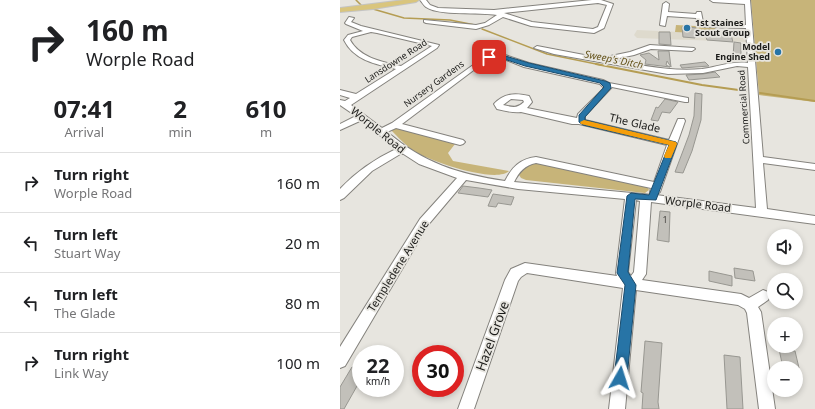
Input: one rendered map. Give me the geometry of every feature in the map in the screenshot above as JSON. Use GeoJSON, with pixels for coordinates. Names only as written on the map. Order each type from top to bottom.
{"type":"FeatureCollection","features":[{"type":"Feature","properties":{"kind":"main road"},"geometry":{"type":"LineString","coordinates":[[340,10],[416,0]]}},
{"type":"Feature","properties":{"kind":"street"},"geometry":{"type":"LineString","coordinates":[[423,1],[431,0]]}},
{"type":"Feature","properties":{"kind":"street"},"geometry":{"type":"LineString","coordinates":[[713,0],[747,1]]}},
{"type":"Feature","properties":{"kind":"street"},"geometry":{"type":"LineString","coordinates":[[423,1],[428,6],[437,10],[508,14],[598,1],[609,1],[610,4],[603,25],[600,29],[594,31],[531,24],[508,14],[489,12]]}},
{"type":"Feature","properties":{"kind":"street","name":"Commercial Road"},"geometry":{"type":"LineString","coordinates":[[747,1],[762,212]]}},
{"type":"Feature","properties":{"kind":"street"},"geometry":{"type":"LineString","coordinates":[[666,4],[666,24]]}},
{"type":"Feature","properties":{"kind":"street"},"geometry":{"type":"LineString","coordinates":[[426,22],[480,27],[508,14]]}},
{"type":"Feature","properties":{"kind":"street"},"geometry":{"type":"LineString","coordinates":[[665,14],[699,15],[700,24],[704,25],[749,26]]}},
{"type":"Feature","properties":{"kind":"street","name":"Lansdowne Road"},"geometry":{"type":"LineString","coordinates":[[343,103],[356,97],[436,45],[377,31],[370,31],[366,28],[349,24],[351,18]]}},
{"type":"Feature","properties":{"kind":"street"},"geometry":{"type":"LineString","coordinates":[[340,37],[370,31]]}},
{"type":"Feature","properties":{"kind":"street"},"geometry":{"type":"LineString","coordinates":[[350,36],[347,40],[348,44],[354,51],[365,58],[401,68]]}},
{"type":"Feature","properties":{"kind":"street"},"geometry":{"type":"LineString","coordinates":[[618,61],[650,47],[692,49]]}},
{"type":"Feature","properties":{"kind":"street"},"geometry":{"type":"LineString","coordinates":[[541,48],[593,58],[618,61],[651,70],[677,73],[703,71],[737,64],[751,65]]}},
{"type":"Feature","properties":{"kind":"street","name":"Nursery Gardens"},"geometry":{"type":"LineString","coordinates":[[380,132],[395,125],[485,59],[493,56],[502,56],[527,64],[602,82],[607,85],[615,85],[685,101]]}},
{"type":"Feature","properties":{"kind":"street"},"geometry":{"type":"LineString","coordinates":[[581,121],[582,116],[608,88],[607,85]]}},
{"type":"Feature","properties":{"kind":"street","name":"Worple Road"},"geometry":{"type":"LineString","coordinates":[[340,92],[356,97]]}},
{"type":"Feature","properties":{"kind":"street","name":"Worple Road"},"geometry":{"type":"LineString","coordinates":[[343,103],[362,116],[402,150],[418,161],[464,176],[508,184],[649,198],[815,220]]}},
{"type":"Feature","properties":{"kind":"street","name":"The Glade"},"geometry":{"type":"LineString","coordinates":[[521,109],[572,121],[581,121],[674,144]]}},
{"type":"Feature","properties":{"kind":"street"},"geometry":{"type":"LineString","coordinates":[[340,126],[362,116]]}},
{"type":"Feature","properties":{"kind":"street"},"geometry":{"type":"LineString","coordinates":[[617,409],[630,285],[640,274],[649,198],[674,144],[681,121]]}},
{"type":"Feature","properties":{"kind":"street"},"geometry":{"type":"LineString","coordinates":[[395,125],[462,141],[452,150]]}},
{"type":"Feature","properties":{"kind":"street"},"geometry":{"type":"LineString","coordinates":[[340,196],[355,179],[368,169],[383,158],[402,150]]}},
{"type":"Feature","properties":{"kind":"street"},"geometry":{"type":"LineString","coordinates":[[758,159],[815,167]]}},
{"type":"Feature","properties":{"kind":"street","name":"Worple Road"},"geometry":{"type":"LineString","coordinates":[[508,184],[516,169],[529,160],[536,160],[648,185],[656,185]]}},
{"type":"Feature","properties":{"kind":"street","name":"Templedene Avenue"},"geometry":{"type":"LineString","coordinates":[[340,361],[424,222],[464,176]]}},
{"type":"Feature","properties":{"kind":"street"},"geometry":{"type":"LineString","coordinates":[[631,196],[622,273],[630,285],[741,300],[750,305],[754,312],[767,409]]}},
{"type":"Feature","properties":{"kind":"street","name":"Hazel Grove"},"geometry":{"type":"LineString","coordinates":[[466,409],[512,280],[516,273],[525,268],[630,285]]}},
{"type":"Feature","properties":{"kind":"street"},"geometry":{"type":"LineString","coordinates":[[750,305],[763,296]]}},
{"type":"Feature","properties":{"kind":"shaded area"},"geometry":{"type":"Polygon","coordinates":[[[751,0],[815,0],[815,102],[759,95],[751,0]]]}},
{"type":"Feature","properties":{"kind":"shaded area"},"geometry":{"type":"Polygon","coordinates":[[[676,25],[715,27],[716,34],[675,32],[676,25]]]}},
{"type":"Feature","properties":{"kind":"shaded area"},"geometry":{"type":"Polygon","coordinates":[[[637,30],[746,35],[746,42],[637,38],[634,35],[637,30]]]}},
{"type":"Feature","properties":{"kind":"shaded area"},"geometry":{"type":"Polygon","coordinates":[[[396,128],[454,141],[455,144],[448,153],[453,161],[509,171],[502,174],[491,175],[477,173],[462,170],[433,160],[408,147],[391,130],[396,128]]]}},
{"type":"Feature","properties":{"kind":"shaded area"},"geometry":{"type":"Polygon","coordinates":[[[537,161],[647,186],[649,190],[645,193],[526,180],[521,178],[519,175],[526,164],[537,161]]]}},
{"type":"Feature","properties":{"kind":"building"},"geometry":{"type":"Polygon","coordinates":[[[683,26],[696,28],[695,38],[683,37],[683,26]]]}},
{"type":"Feature","properties":{"kind":"building"},"geometry":{"type":"Polygon","coordinates":[[[659,32],[670,32],[671,45],[659,44],[659,32]]]}},
{"type":"Feature","properties":{"kind":"building"},"geometry":{"type":"Polygon","coordinates":[[[705,34],[731,35],[733,42],[707,40],[705,34]]]}},
{"type":"Feature","properties":{"kind":"building"},"geometry":{"type":"Polygon","coordinates":[[[734,42],[741,43],[741,54],[737,58],[733,57],[734,42]]]}},
{"type":"Feature","properties":{"kind":"building"},"geometry":{"type":"Polygon","coordinates":[[[658,51],[669,51],[671,67],[667,61],[666,65],[670,67],[645,64],[646,60],[640,55],[649,53],[659,60],[658,51]]]}},
{"type":"Feature","properties":{"kind":"building"},"geometry":{"type":"Polygon","coordinates":[[[705,62],[709,66],[682,68],[680,65],[705,62]]]}},
{"type":"Feature","properties":{"kind":"building"},"geometry":{"type":"Polygon","coordinates":[[[715,72],[720,77],[689,80],[686,75],[703,74],[715,72]]]}},
{"type":"Feature","properties":{"kind":"building"},"geometry":{"type":"Polygon","coordinates":[[[695,93],[702,94],[701,120],[692,151],[683,173],[675,172],[689,135],[694,116],[695,93]]]}},
{"type":"Feature","properties":{"kind":"building"},"geometry":{"type":"Polygon","coordinates":[[[665,99],[678,102],[670,113],[662,112],[658,121],[651,120],[656,107],[658,108],[665,99]]]}},
{"type":"Feature","properties":{"kind":"building"},"geometry":{"type":"Polygon","coordinates":[[[463,186],[492,190],[488,197],[458,193],[463,186]]]}},
{"type":"Feature","properties":{"kind":"building"},"geometry":{"type":"Polygon","coordinates":[[[493,194],[514,197],[511,205],[498,203],[496,207],[488,206],[493,194]]]}},
{"type":"Feature","properties":{"kind":"building"},"geometry":{"type":"Polygon","coordinates":[[[660,211],[670,212],[669,242],[657,240],[660,211]]]}},
{"type":"Feature","properties":{"kind":"building"},"geometry":{"type":"Polygon","coordinates":[[[734,268],[753,271],[755,281],[735,278],[734,268]]]}},
{"type":"Feature","properties":{"kind":"building"},"geometry":{"type":"Polygon","coordinates":[[[709,271],[732,276],[732,286],[709,281],[709,271]]]}},
{"type":"Feature","properties":{"kind":"building"},"geometry":{"type":"Polygon","coordinates":[[[645,341],[662,343],[658,402],[659,409],[642,409],[643,393],[641,392],[645,341]]]}},
{"type":"Feature","properties":{"kind":"building"},"geometry":{"type":"Polygon","coordinates":[[[780,353],[795,353],[797,361],[782,361],[780,353]]]}},
{"type":"Feature","properties":{"kind":"building"},"geometry":{"type":"Polygon","coordinates":[[[724,355],[740,357],[743,409],[727,409],[724,355]]]}},
{"type":"Feature","properties":{"kind":"building"},"geometry":{"type":"Polygon","coordinates":[[[352,367],[352,395],[344,409],[340,409],[340,387],[352,367]]]}},
{"type":"Feature","properties":{"kind":"waterway","name":"Sweep's Ditch"},"geometry":{"type":"LineString","coordinates":[[356,0],[362,6]]}},
{"type":"Feature","properties":{"kind":"waterway","name":"Sweep's Ditch"},"geometry":{"type":"LineString","coordinates":[[373,9],[404,18],[450,20],[475,25]]}},
{"type":"Feature","properties":{"kind":"waterway","name":"Sweep's Ditch"},"geometry":{"type":"LineString","coordinates":[[482,29],[547,54],[599,65]]}},
{"type":"Feature","properties":{"kind":"waterway","name":"Sweep's Ditch"},"geometry":{"type":"LineString","coordinates":[[599,65],[702,85],[746,91]]}},
{"type":"Feature","properties":{"kind":"waterway"},"geometry":{"type":"LineString","coordinates":[[760,93],[815,101]]}},
{"type":"Feature","properties":{"kind":"slow traffic"},"geometry":{"type":"LineString","coordinates":[[584,122],[674,144],[668,156]]}},
{"type":"Feature","properties":{"kind":"place","name":"1st Staines Scout Group"},"geometry":{"type":"Point","coordinates":[687,28]}},
{"type":"Feature","properties":{"kind":"place","name":"Model Engine Shed"},"geometry":{"type":"Point","coordinates":[778,52]}},
{"type":"Feature","properties":{"kind":"route"},"geometry":{"type":"LineString","coordinates":[[489,57],[502,56],[527,64],[602,82],[607,85],[608,88],[582,116],[581,121],[674,144],[656,185],[653,198],[631,196],[622,273],[630,285],[620,378]]}}]}
